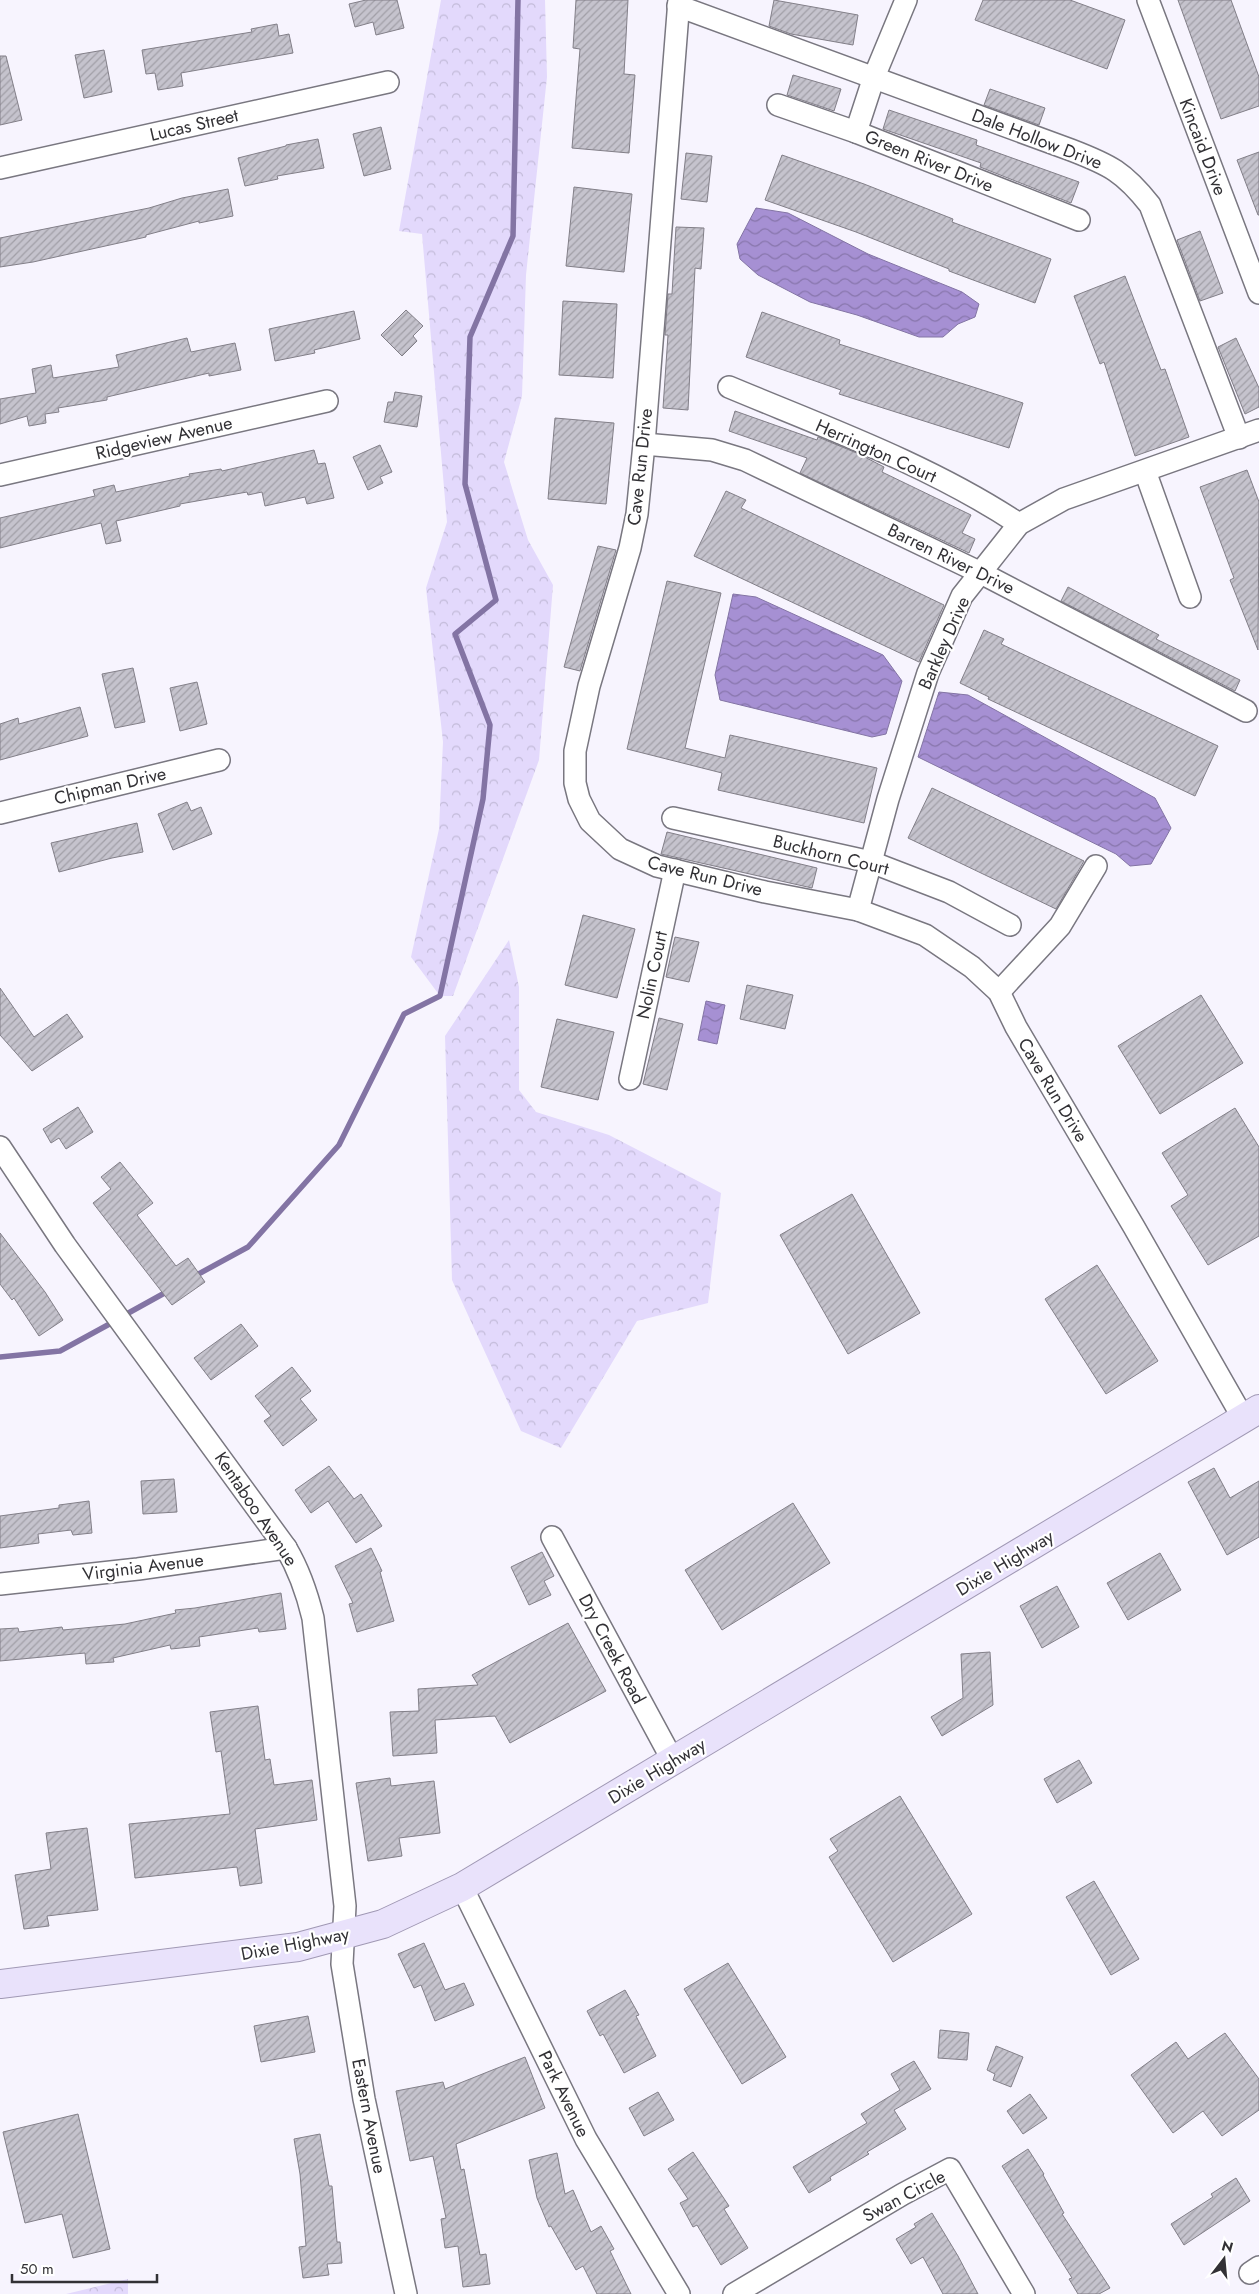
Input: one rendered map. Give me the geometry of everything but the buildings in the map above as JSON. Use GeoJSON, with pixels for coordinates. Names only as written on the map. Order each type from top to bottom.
{"type":"FeatureCollection","features":[{"type":"Feature","properties":{"kind":"main road","name":"Dixie Highway"},"geometry":{"type":"LineString","coordinates":[[0,1984],[298,1947],[383,1924],[462,1887],[1251,1414]]}},
{"type":"Feature","properties":{"kind":"street"},"geometry":{"type":"LineString","coordinates":[[856,132],[874,77],[906,0]]}},
{"type":"Feature","properties":{"kind":"street","name":"Kincaid Drive"},"geometry":{"type":"LineString","coordinates":[[1148,0],[1259,293]]}},
{"type":"Feature","properties":{"kind":"street","name":"Dale Hollow Drive"},"geometry":{"type":"LineString","coordinates":[[678,3],[1096,160],[1116,170],[1133,184],[1150,205],[1239,438]]}},
{"type":"Feature","properties":{"kind":"street","name":"Cave Run Drive"},"geometry":{"type":"LineString","coordinates":[[678,3],[637,514],[630,548],[589,686],[575,751],[575,783],[579,799],[590,821],[620,849],[650,863],[765,892],[858,910],[925,935],[959,956],[998,992],[1016,1027],[1129,1218],[1251,1414]]}},
{"type":"Feature","properties":{"kind":"street","name":"Lucas Street"},"geometry":{"type":"LineString","coordinates":[[0,168],[388,82]]}},
{"type":"Feature","properties":{"kind":"street","name":"Green River Drive"},"geometry":{"type":"LineString","coordinates":[[778,105],[856,132],[1078,220]]}},
{"type":"Feature","properties":{"kind":"street","name":"Herrington Court"},"geometry":{"type":"LineString","coordinates":[[729,387],[870,446],[985,501],[1019,524]]}},
{"type":"Feature","properties":{"kind":"street","name":"Ridgeview Avenue"},"geometry":{"type":"LineString","coordinates":[[0,475],[327,401]]}},
{"type":"Feature","properties":{"kind":"street","name":"Barkley Drive"},"geometry":{"type":"LineString","coordinates":[[858,910],[908,732],[928,673],[962,596],[1019,524],[1064,499],[1259,430]]}},
{"type":"Feature","properties":{"kind":"street","name":"Barren River Drive"},"geometry":{"type":"LineString","coordinates":[[644,444],[712,450],[746,460],[981,573],[1246,711]]}},
{"type":"Feature","properties":{"kind":"street"},"geometry":{"type":"LineString","coordinates":[[1145,471],[1190,597]]}},
{"type":"Feature","properties":{"kind":"street","name":"Chipman Drive"},"geometry":{"type":"LineString","coordinates":[[0,813],[219,760]]}},
{"type":"Feature","properties":{"kind":"street","name":"Buckhorn Court"},"geometry":{"type":"LineString","coordinates":[[673,818],[871,862],[949,892],[1010,925]]}},
{"type":"Feature","properties":{"kind":"street"},"geometry":{"type":"LineString","coordinates":[[998,992],[1060,926],[1096,866]]}},
{"type":"Feature","properties":{"kind":"street","name":"Nolin Court"},"geometry":{"type":"LineString","coordinates":[[630,1079],[675,870]]}},
{"type":"Feature","properties":{"kind":"street","name":"Kentaboo Avenue"},"geometry":{"type":"LineString","coordinates":[[0,1147],[65,1245],[296,1564],[313,1618],[345,1906],[344,1936]]}},
{"type":"Feature","properties":{"kind":"street","name":"Dry Creek Road"},"geometry":{"type":"LineString","coordinates":[[552,1537],[673,1762]]}},
{"type":"Feature","properties":{"kind":"street","name":"Virginia Avenue"},"geometry":{"type":"LineString","coordinates":[[0,1584],[138,1569],[286,1548]]}},
{"type":"Feature","properties":{"kind":"street","name":"Park Avenue"},"geometry":{"type":"LineString","coordinates":[[462,1887],[586,2139],[679,2294]]}},
{"type":"Feature","properties":{"kind":"street","name":"Eastern Avenue"},"geometry":{"type":"LineString","coordinates":[[344,1936],[342,1964],[363,2092],[406,2294]]}},
{"type":"Feature","properties":{"kind":"street","name":"Swan Circle"},"geometry":{"type":"LineString","coordinates":[[734,2294],[903,2194],[950,2169],[1024,2294]]}},
{"type":"Feature","properties":{"kind":"green space"},"geometry":{"type":"Polygon","coordinates":[[[441,0],[545,0],[547,77],[526,275],[522,396],[504,462],[528,540],[553,585],[539,760],[453,996],[440,996],[411,957],[439,829],[443,742],[426,588],[447,522],[422,234],[399,231],[441,0]]]}},
{"type":"Feature","properties":{"kind":"green space"},"geometry":{"type":"Polygon","coordinates":[[[509,940],[519,987],[519,1090],[536,1112],[609,1135],[721,1193],[708,1303],[637,1321],[561,1448],[521,1431],[452,1280],[445,1036],[509,940]]]}},
{"type":"Feature","properties":{"kind":"green space"},"geometry":{"type":"Polygon","coordinates":[[[128,2279],[128,2294],[66,2294],[128,2279]]]}},
{"type":"Feature","properties":{"kind":"water"},"geometry":{"type":"Polygon","coordinates":[[[756,208],[788,213],[868,254],[962,292],[979,304],[975,317],[958,324],[943,337],[919,337],[857,315],[810,302],[758,275],[740,259],[737,244],[756,208]]]}},
{"type":"Feature","properties":{"kind":"water"},"geometry":{"type":"Polygon","coordinates":[[[733,594],[756,597],[883,655],[902,681],[886,734],[872,737],[720,700],[715,675],[733,594]]]}},
{"type":"Feature","properties":{"kind":"water"},"geometry":{"type":"Polygon","coordinates":[[[939,692],[968,695],[1155,798],[1171,828],[1151,864],[1130,866],[1116,854],[918,757],[939,692]]]}},
{"type":"Feature","properties":{"kind":"water"},"geometry":{"type":"Polygon","coordinates":[[[706,1001],[725,1005],[717,1044],[698,1040],[706,1001]]]}},
{"type":"Feature","properties":{"kind":"waterway"},"geometry":{"type":"LineString","coordinates":[[193,1277],[248,1247],[339,1145],[404,1014],[440,996],[483,799],[490,725],[455,634],[496,600],[465,484],[470,337],[513,236],[518,0]]}},
{"type":"Feature","properties":{"kind":"waterway"},"geometry":{"type":"LineString","coordinates":[[123,1316],[170,1290]]}},
{"type":"Feature","properties":{"kind":"waterway"},"geometry":{"type":"LineString","coordinates":[[0,1357],[60,1351],[115,1321]]}}]}
